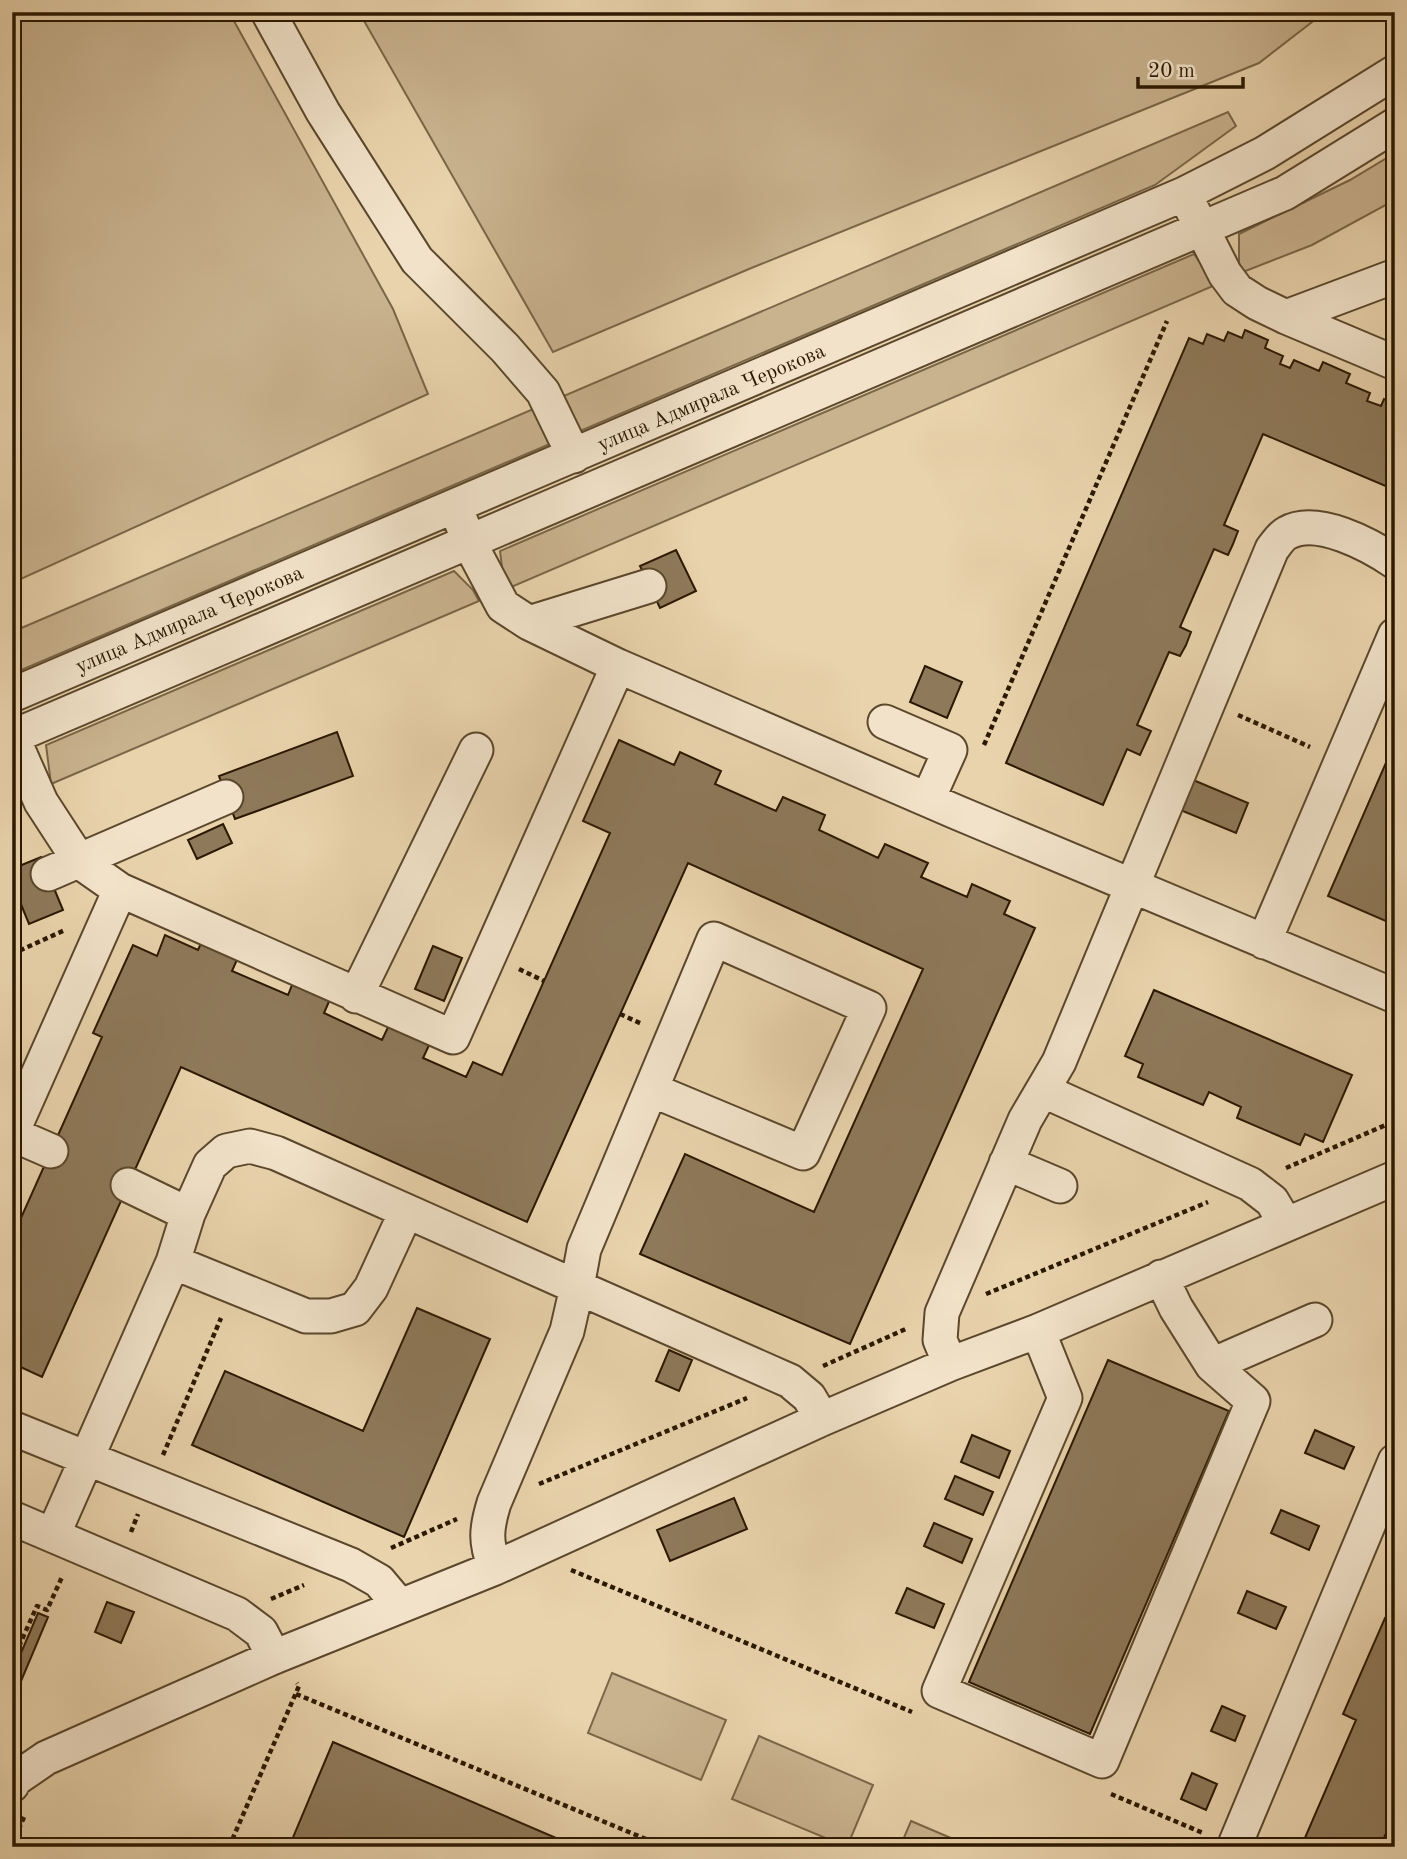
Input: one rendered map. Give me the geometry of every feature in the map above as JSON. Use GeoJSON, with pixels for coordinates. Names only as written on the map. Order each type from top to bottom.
{"type":"FeatureCollection","features":[{"type":"Feature","properties":{"kind":"street"},"geometry":{"type":"LineString","coordinates":[[268,12],[323,112],[417,260],[505,348],[544,392],[574,456]]}},
{"type":"Feature","properties":{"kind":"street","name":"улица Адмирала Черокова"},"geometry":{"type":"LineString","coordinates":[[12,695],[1184,194],[1265,153],[1395,72]]}},
{"type":"Feature","properties":{"kind":"street","name":"улица Адмирала Черокова"},"geometry":{"type":"LineString","coordinates":[[12,737],[1285,193],[1395,125]]}},
{"type":"Feature","properties":{"kind":"street"},"geometry":{"type":"LineString","coordinates":[[1184,194],[1225,274],[1237,290],[1286,317],[1395,363]]}},
{"type":"Feature","properties":{"kind":"street"},"geometry":{"type":"LineString","coordinates":[[1286,317],[1390,278]]}},
{"type":"Feature","properties":{"kind":"street"},"geometry":{"type":"LineString","coordinates":[[455,505],[469,542],[503,606],[529,623],[618,666],[1132,887],[1395,996]]}},
{"type":"Feature","properties":{"kind":"street"},"geometry":{"type":"LineString","coordinates":[[950,1364],[940,1340],[942,1312],[1025,1120],[1059,1062],[1272,549],[1286,533],[1308,527],[1328,530],[1375,549],[1395,562]]}},
{"type":"Feature","properties":{"kind":"street"},"geometry":{"type":"LineString","coordinates":[[529,623],[649,586]]}},
{"type":"Feature","properties":{"kind":"street"},"geometry":{"type":"LineString","coordinates":[[1264,942],[1395,635]]}},
{"type":"Feature","properties":{"kind":"street"},"geometry":{"type":"LineString","coordinates":[[12,737],[41,802],[80,862],[120,890],[453,1037],[618,666]]}},
{"type":"Feature","properties":{"kind":"street"},"geometry":{"type":"LineString","coordinates":[[885,722],[950,750],[928,799]]}},
{"type":"Feature","properties":{"kind":"street"},"geometry":{"type":"LineString","coordinates":[[356,996],[476,750]]}},
{"type":"Feature","properties":{"kind":"street"},"geometry":{"type":"LineString","coordinates":[[48,874],[226,797]]}},
{"type":"Feature","properties":{"kind":"street"},"geometry":{"type":"LineString","coordinates":[[51,1151],[12,1134],[120,890]]}},
{"type":"Feature","properties":{"kind":"street"},"geometry":{"type":"LineString","coordinates":[[495,1568],[487,1548],[487,1526],[494,1503],[567,1331],[584,1249],[714,939],[869,1008],[803,1153],[652,1090]]}},
{"type":"Feature","properties":{"kind":"street"},"geometry":{"type":"LineString","coordinates":[[1044,1091],[1250,1184],[1272,1201],[1285,1223]]}},
{"type":"Feature","properties":{"kind":"street"},"geometry":{"type":"LineString","coordinates":[[53,1535],[173,1262],[188,1214],[210,1165],[226,1151],[250,1146],[276,1153],[790,1381],[809,1397],[822,1419]]}},
{"type":"Feature","properties":{"kind":"street"},"geometry":{"type":"LineString","coordinates":[[1006,1163],[1060,1186]]}},
{"type":"Feature","properties":{"kind":"street"},"geometry":{"type":"LineString","coordinates":[[12,1785],[14,1780],[46,1758],[274,1657],[495,1568],[822,1419],[950,1364],[1038,1331],[1395,1178]]}},
{"type":"Feature","properties":{"kind":"street"},"geometry":{"type":"LineString","coordinates":[[128,1185],[188,1214]]}},
{"type":"Feature","properties":{"kind":"street"},"geometry":{"type":"LineString","coordinates":[[173,1262],[306,1316],[331,1316],[355,1309],[371,1288],[406,1212]]}},
{"type":"Feature","properties":{"kind":"street"},"geometry":{"type":"LineString","coordinates":[[1038,1331],[1065,1398],[939,1691],[1102,1762],[1253,1401],[1212,1365],[1176,1308],[1161,1277]]}},
{"type":"Feature","properties":{"kind":"street"},"geometry":{"type":"LineString","coordinates":[[1212,1365],[1315,1320]]}},
{"type":"Feature","properties":{"kind":"street"},"geometry":{"type":"LineString","coordinates":[[12,1428],[351,1566],[379,1581],[400,1606]]}},
{"type":"Feature","properties":{"kind":"street"},"geometry":{"type":"LineString","coordinates":[[1234,1846],[1395,1461]]}},
{"type":"Feature","properties":{"kind":"street"},"geometry":{"type":"LineString","coordinates":[[12,1518],[237,1615],[261,1632],[274,1657]]}},
{"type":"Feature","properties":{"kind":"path"},"geometry":{"type":"LineString","coordinates":[[983,749],[1167,321]]}},
{"type":"Feature","properties":{"kind":"path"},"geometry":{"type":"LineString","coordinates":[[1208,702],[1341,761]]}},
{"type":"Feature","properties":{"kind":"path"},"geometry":{"type":"LineString","coordinates":[[386,1550],[790,1381],[942,1312],[1395,1121]]}},
{"type":"Feature","properties":{"kind":"path"},"geometry":{"type":"LineString","coordinates":[[117,1563],[235,1287]]}},
{"type":"Feature","properties":{"kind":"path"},"geometry":{"type":"LineString","coordinates":[[12,1662],[37,1606],[47,1610],[66,1566]]}},
{"type":"Feature","properties":{"kind":"path"},"geometry":{"type":"LineString","coordinates":[[574,1572],[917,1714]]}},
{"type":"Feature","properties":{"kind":"path"},"geometry":{"type":"LineString","coordinates":[[260,1604],[316,1580]]}},
{"type":"Feature","properties":{"kind":"path"},"geometry":{"type":"LineString","coordinates":[[229,1847],[296,1694],[665,1847]]}},
{"type":"Feature","properties":{"kind":"path"},"geometry":{"type":"LineString","coordinates":[[1107,1793],[1234,1846]]}},
{"type":"Feature","properties":{"kind":"shaded area"},"geometry":{"type":"Polygon","coordinates":[[[12,12],[229,12],[393,309],[428,394],[12,583],[12,12]]]}},
{"type":"Feature","properties":{"kind":"shaded area"},"geometry":{"type":"Polygon","coordinates":[[[359,12],[1325,12],[1259,63],[749,269],[553,352],[359,12]]]}},
{"type":"Feature","properties":{"kind":"shaded area"},"geometry":{"type":"Polygon","coordinates":[[[1228,112],[1236,126],[1155,185],[12,674],[12,632],[1228,112]]]}},
{"type":"Feature","properties":{"kind":"shaded area"},"geometry":{"type":"Polygon","coordinates":[[[1395,153],[1395,200],[1312,245],[1243,272],[1239,263],[1239,234],[1350,180],[1395,153]]]}},
{"type":"Feature","properties":{"kind":"shaded area"},"geometry":{"type":"Polygon","coordinates":[[[1194,254],[1213,286],[509,588],[503,575],[500,551],[1194,254]]]}},
{"type":"Feature","properties":{"kind":"shaded area"},"geometry":{"type":"Polygon","coordinates":[[[454,571],[473,590],[479,601],[51,784],[46,745],[454,571]]]}},
{"type":"Feature","properties":{"kind":"shaded area"},"geometry":{"type":"Polygon","coordinates":[[[612,1673],[726,1720],[701,1780],[588,1733],[612,1673]]]}},
{"type":"Feature","properties":{"kind":"shaded area"},"geometry":{"type":"Polygon","coordinates":[[[759,1736],[873,1785],[847,1847],[732,1799],[759,1736]]]}},
{"type":"Feature","properties":{"kind":"shaded area"},"geometry":{"type":"Polygon","coordinates":[[[911,1821],[972,1847],[900,1847],[911,1821]]]}},
{"type":"Feature","properties":{"kind":"building"},"geometry":{"type":"Polygon","coordinates":[[[1245,330],[1268,340],[1265,348],[1283,356],[1280,364],[1290,368],[1294,360],[1319,371],[1323,362],[1350,374],[1346,383],[1370,393],[1367,401],[1381,406],[1384,399],[1395,404],[1395,490],[1263,434],[1224,525],[1238,531],[1233,544],[1228,555],[1214,549],[1180,627],[1191,632],[1186,645],[1180,656],[1169,652],[1137,725],[1151,731],[1140,755],[1127,749],[1103,805],[1006,763],[1189,338],[1203,344],[1207,334],[1224,341],[1228,332],[1242,338],[1245,330]]]}},
{"type":"Feature","properties":{"kind":"building"},"geometry":{"type":"Polygon","coordinates":[[[676,550],[696,591],[660,608],[640,566],[676,550]]]}},
{"type":"Feature","properties":{"kind":"building"},"geometry":{"type":"Polygon","coordinates":[[[925,666],[962,682],[947,718],[910,702],[925,666]]]}},
{"type":"Feature","properties":{"kind":"building"},"geometry":{"type":"Polygon","coordinates":[[[337,732],[353,776],[235,819],[219,776],[337,732]]]}},
{"type":"Feature","properties":{"kind":"building"},"geometry":{"type":"Polygon","coordinates":[[[619,740],[674,765],[680,752],[721,771],[715,784],[776,811],[783,797],[825,815],[819,830],[878,858],[885,844],[928,863],[921,877],[967,897],[972,884],[1010,901],[1004,914],[1035,928],[850,1344],[640,1254],[685,1154],[814,1212],[923,969],[688,863],[527,1222],[181,1067],[42,1377],[12,1363],[12,1238],[102,1037],[93,1033],[133,945],[157,956],[165,935],[198,950],[203,939],[239,955],[232,971],[288,995],[294,980],[331,997],[324,1013],[382,1040],[390,1023],[431,1041],[423,1058],[466,1077],[473,1062],[502,1075],[610,833],[583,821],[619,740]]]}},
{"type":"Feature","properties":{"kind":"building"},"geometry":{"type":"Polygon","coordinates":[[[1395,742],[1395,925],[1328,896],[1395,742]]]}},
{"type":"Feature","properties":{"kind":"building"},"geometry":{"type":"Polygon","coordinates":[[[1186,777],[1248,803],[1236,833],[1173,807],[1186,777]]]}},
{"type":"Feature","properties":{"kind":"building"},"geometry":{"type":"Polygon","coordinates":[[[223,824],[232,843],[197,859],[188,840],[223,824]]]}},
{"type":"Feature","properties":{"kind":"building"},"geometry":{"type":"Polygon","coordinates":[[[41,857],[63,910],[29,924],[20,902],[12,906],[12,869],[41,857]]]}},
{"type":"Feature","properties":{"kind":"building"},"geometry":{"type":"Polygon","coordinates":[[[433,946],[462,958],[444,1001],[415,989],[433,946]]]}},
{"type":"Feature","properties":{"kind":"building"},"geometry":{"type":"Polygon","coordinates":[[[1154,990],[1352,1075],[1323,1142],[1305,1134],[1300,1145],[1237,1118],[1241,1107],[1209,1092],[1203,1105],[1138,1077],[1143,1064],[1125,1056],[1154,990]]]}},
{"type":"Feature","properties":{"kind":"building"},"geometry":{"type":"Polygon","coordinates":[[[417,1308],[490,1339],[404,1537],[192,1445],[225,1371],[363,1431],[417,1308]]]}},
{"type":"Feature","properties":{"kind":"building"},"geometry":{"type":"Polygon","coordinates":[[[669,1350],[692,1360],[679,1391],[656,1381],[669,1350]]]}},
{"type":"Feature","properties":{"kind":"building"},"geometry":{"type":"Polygon","coordinates":[[[1108,1360],[1229,1411],[1090,1734],[969,1682],[1108,1360]]]}},
{"type":"Feature","properties":{"kind":"building"},"geometry":{"type":"Polygon","coordinates":[[[1315,1430],[1354,1447],[1344,1469],[1305,1453],[1315,1430]]]}},
{"type":"Feature","properties":{"kind":"building"},"geometry":{"type":"Polygon","coordinates":[[[972,1435],[1010,1451],[999,1478],[961,1462],[972,1435]]]}},
{"type":"Feature","properties":{"kind":"building"},"geometry":{"type":"Polygon","coordinates":[[[955,1476],[993,1492],[983,1515],[945,1499],[955,1476]]]}},
{"type":"Feature","properties":{"kind":"building"},"geometry":{"type":"Polygon","coordinates":[[[734,1498],[747,1529],[670,1561],[657,1530],[734,1498]]]}},
{"type":"Feature","properties":{"kind":"building"},"geometry":{"type":"Polygon","coordinates":[[[1281,1510],[1319,1526],[1309,1550],[1271,1533],[1281,1510]]]}},
{"type":"Feature","properties":{"kind":"building"},"geometry":{"type":"Polygon","coordinates":[[[934,1523],[972,1539],[962,1563],[924,1546],[934,1523]]]}},
{"type":"Feature","properties":{"kind":"building"},"geometry":{"type":"Polygon","coordinates":[[[907,1588],[944,1604],[934,1628],[896,1613],[907,1588]]]}},
{"type":"Feature","properties":{"kind":"building"},"geometry":{"type":"Polygon","coordinates":[[[1247,1591],[1286,1607],[1276,1629],[1238,1613],[1247,1591]]]}},
{"type":"Feature","properties":{"kind":"building"},"geometry":{"type":"Polygon","coordinates":[[[107,1602],[134,1612],[121,1643],[95,1632],[107,1602]]]}},
{"type":"Feature","properties":{"kind":"building"},"geometry":{"type":"Polygon","coordinates":[[[38,1613],[48,1617],[19,1686],[12,1683],[12,1674],[38,1613]]]}},
{"type":"Feature","properties":{"kind":"building"},"geometry":{"type":"Polygon","coordinates":[[[1385,1618],[1395,1622],[1395,1813],[1380,1847],[1301,1847],[1356,1720],[1343,1714],[1385,1618]]]}},
{"type":"Feature","properties":{"kind":"building"},"geometry":{"type":"Polygon","coordinates":[[[1222,1706],[1245,1716],[1235,1741],[1211,1731],[1222,1706]]]}},
{"type":"Feature","properties":{"kind":"building"},"geometry":{"type":"Polygon","coordinates":[[[333,1742],[577,1847],[289,1847],[333,1742]]]}},
{"type":"Feature","properties":{"kind":"building"},"geometry":{"type":"Polygon","coordinates":[[[1192,1773],[1217,1784],[1206,1810],[1181,1799],[1192,1773]]]}}]}
